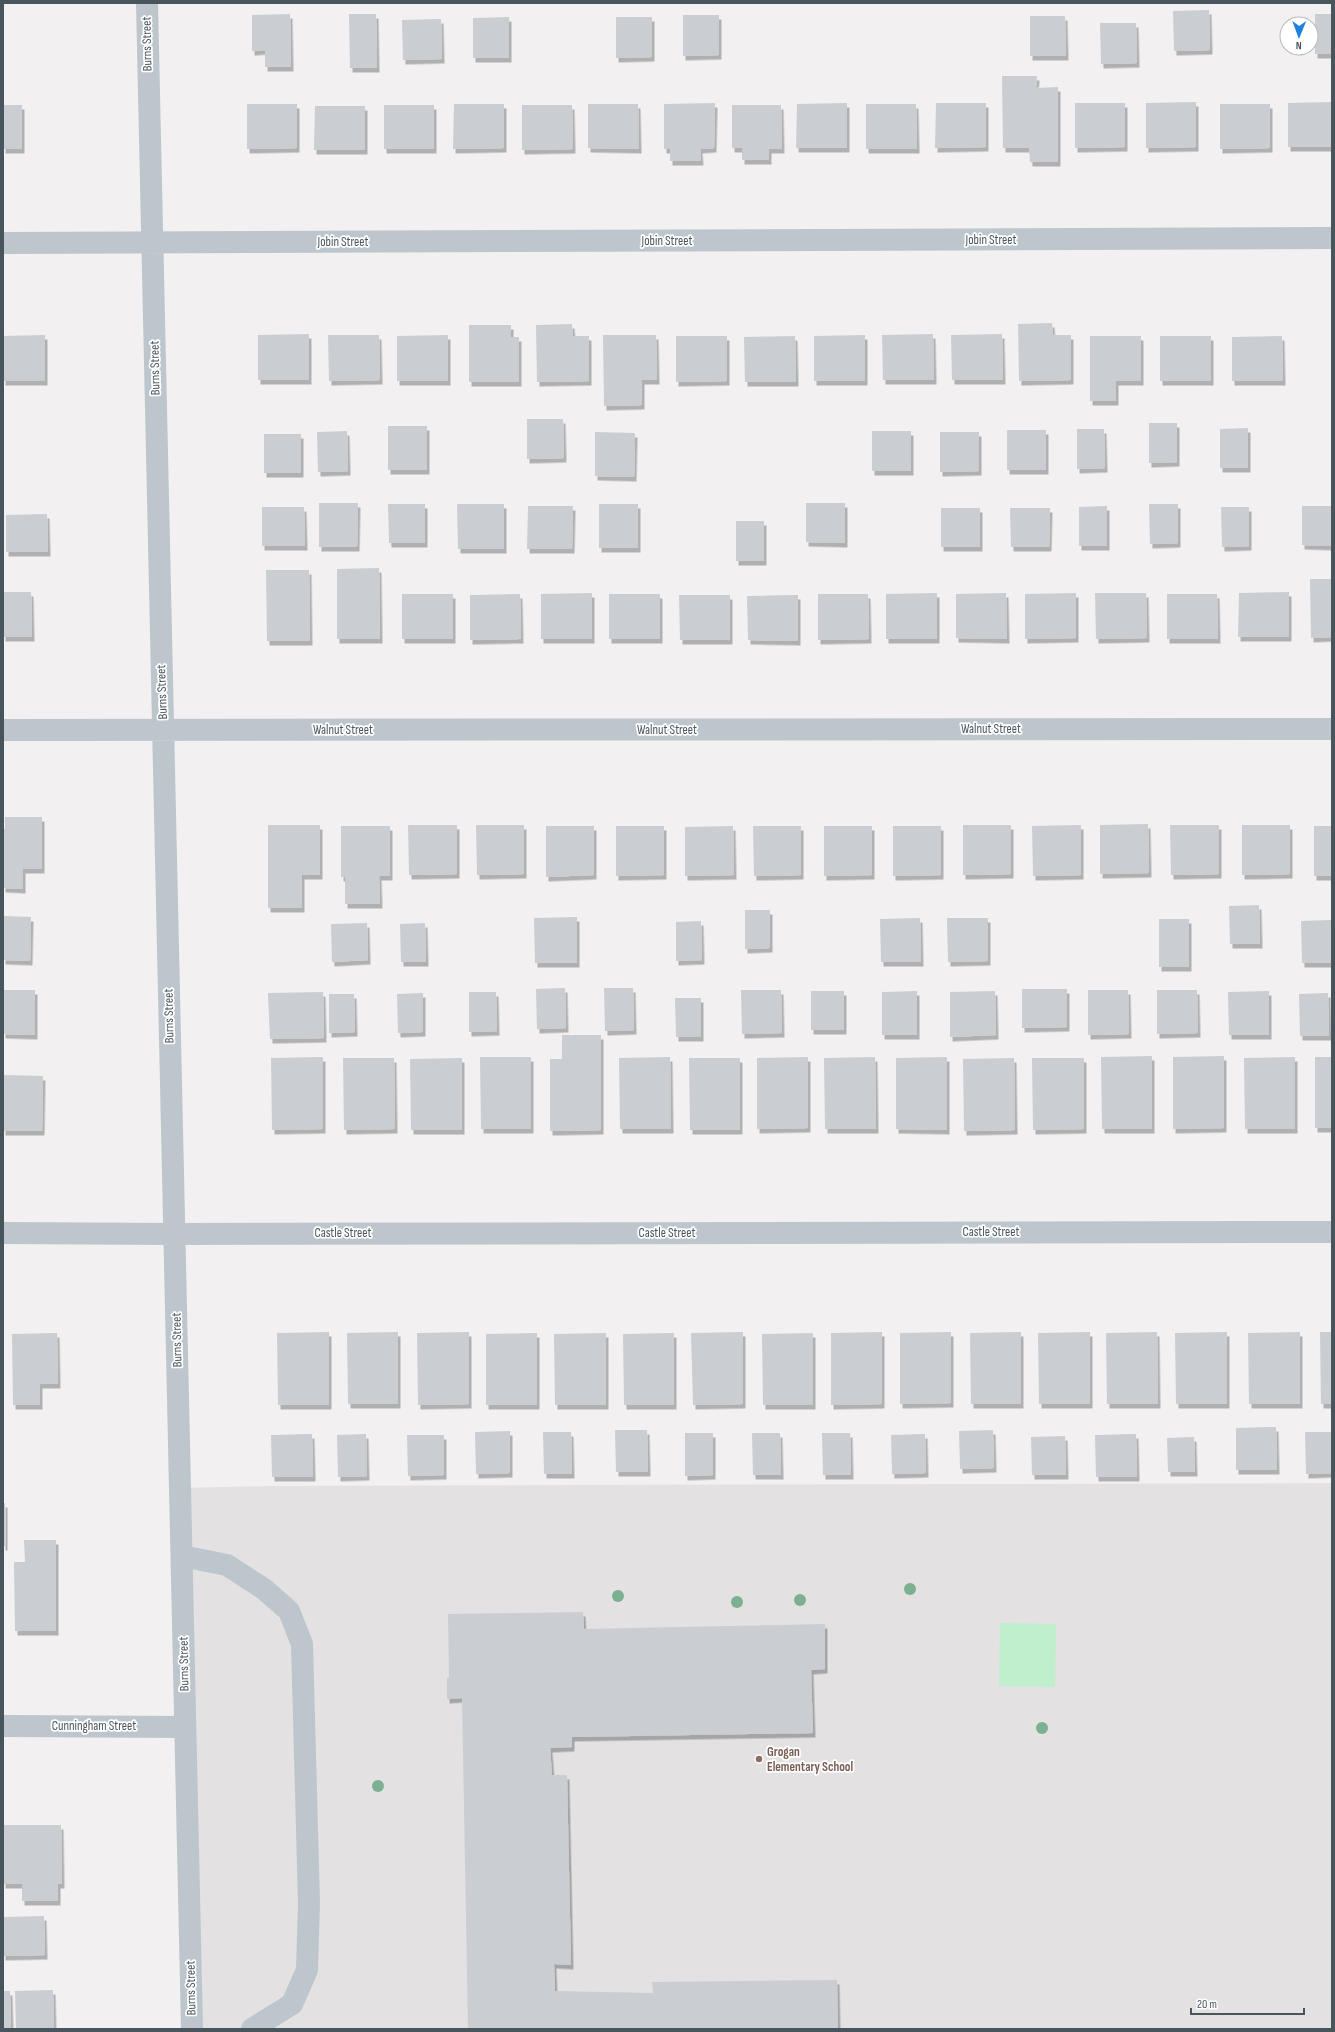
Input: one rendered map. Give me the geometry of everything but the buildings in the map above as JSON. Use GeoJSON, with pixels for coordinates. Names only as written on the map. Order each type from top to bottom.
{"type":"FeatureCollection","features":[{"type":"Feature","properties":{"kind":"street","name":"Burns Street"},"geometry":{"type":"LineString","coordinates":[[147,3],[192,2029]]}},
{"type":"Feature","properties":{"kind":"street","name":"Jobin Street"},"geometry":{"type":"LineString","coordinates":[[3,243],[1332,238]]}},
{"type":"Feature","properties":{"kind":"street","name":"Walnut Street"},"geometry":{"type":"LineString","coordinates":[[3,730],[1332,729]]}},
{"type":"Feature","properties":{"kind":"street","name":"Castle Street"},"geometry":{"type":"LineString","coordinates":[[3,1233],[1332,1232]]}},
{"type":"Feature","properties":{"kind":"street"},"geometry":{"type":"LineString","coordinates":[[182,1556],[227,1565],[264,1589],[289,1611],[302,1644],[309,1903],[307,1970],[292,2004],[252,2029]]}},
{"type":"Feature","properties":{"kind":"street","name":"Cunningham Street"},"geometry":{"type":"LineString","coordinates":[[3,1726],[185,1727]]}},
{"type":"Feature","properties":{"kind":"shaded area","name":"Grogan Elementary School"},"geometry":{"type":"Polygon","coordinates":[[[1332,1483],[1332,2029],[192,2029],[181,1488],[271,1486],[1332,1483]]]}},
{"type":"Feature","properties":{"kind":"green space"},"geometry":{"type":"Polygon","coordinates":[[[1000,1623],[1056,1624],[1055,1687],[999,1686],[1000,1623]]]}},
{"type":"Feature","properties":{"kind":"place","name":"Grogan Elementary School"},"geometry":{"type":"Point","coordinates":[759,1759]}}]}
